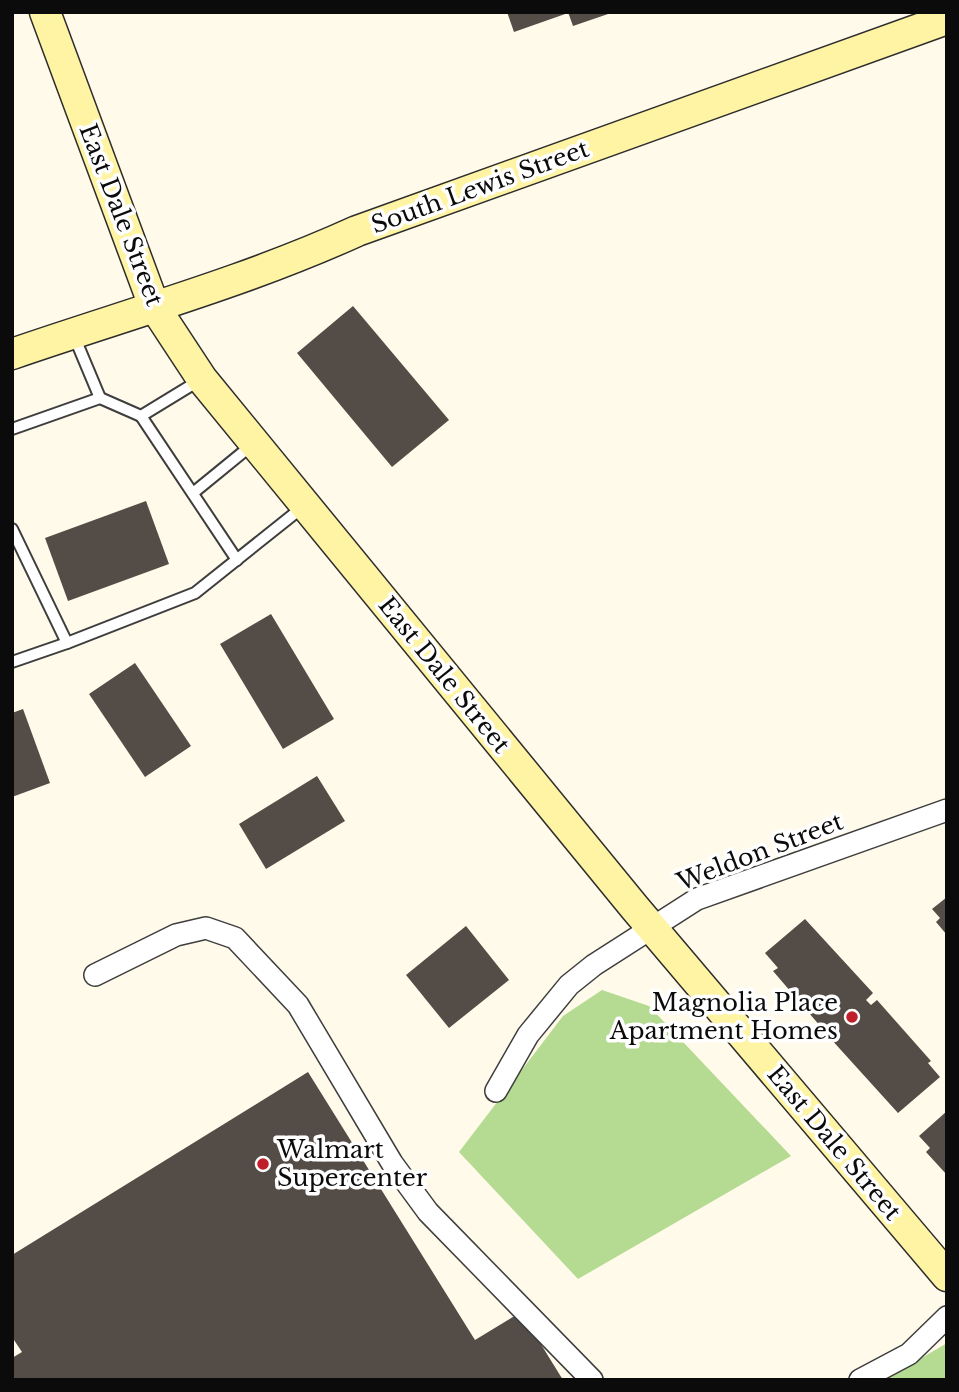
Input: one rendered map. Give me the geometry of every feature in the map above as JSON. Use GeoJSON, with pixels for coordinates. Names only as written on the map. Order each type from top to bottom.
{"type":"FeatureCollection","features":[{"type":"Feature","properties":{"kind":"street","name":"East Dale Street"},"geometry":{"type":"LineString","coordinates":[[45,12],[154,306],[202,379],[653,928],[947,1276]]}},
{"type":"Feature","properties":{"kind":"street","name":"South Lewis Street"},"geometry":{"type":"LineString","coordinates":[[12,354],[298,258],[357,231],[947,19]]}},
{"type":"Feature","properties":{"kind":"street","name":"Weldon Street"},"geometry":{"type":"LineString","coordinates":[[496,1091],[528,1035],[569,985],[594,965],[697,899],[947,810]]}},
{"type":"Feature","properties":{"kind":"street"},"geometry":{"type":"LineString","coordinates":[[95,975],[176,935],[206,928],[235,938],[298,1005],[392,1163],[428,1212],[592,1380]]}},
{"type":"Feature","properties":{"kind":"street"},"geometry":{"type":"LineString","coordinates":[[860,1380],[909,1354],[947,1317]]}},
{"type":"Feature","properties":{"kind":"lane"},"geometry":{"type":"LineString","coordinates":[[73,333],[100,398]]}},
{"type":"Feature","properties":{"kind":"lane"},"geometry":{"type":"LineString","coordinates":[[141,416],[202,379]]}},
{"type":"Feature","properties":{"kind":"lane"},"geometry":{"type":"LineString","coordinates":[[12,429],[100,398],[141,416],[237,560]]}},
{"type":"Feature","properties":{"kind":"lane"},"geometry":{"type":"LineString","coordinates":[[193,493],[255,443]]}},
{"type":"Feature","properties":{"kind":"lane"},"geometry":{"type":"LineString","coordinates":[[12,662],[195,593],[305,506]]}},
{"type":"Feature","properties":{"kind":"lane"},"geometry":{"type":"LineString","coordinates":[[12,529],[67,643]]}},
{"type":"Feature","properties":{"kind":"green space"},"geometry":{"type":"Polygon","coordinates":[[[602,990],[649,1006],[791,1156],[578,1279],[459,1152],[563,1016],[602,990]]]}},
{"type":"Feature","properties":{"kind":"green space"},"geometry":{"type":"Polygon","coordinates":[[[947,1343],[947,1380],[884,1380],[947,1343]]]}},
{"type":"Feature","properties":{"kind":"building"},"geometry":{"type":"Polygon","coordinates":[[[507,12],[568,12],[568,13],[514,32],[507,12]]]}},
{"type":"Feature","properties":{"kind":"building"},"geometry":{"type":"Polygon","coordinates":[[[568,12],[611,12],[611,13],[573,26],[568,12]]]}},
{"type":"Feature","properties":{"kind":"building"},"geometry":{"type":"Polygon","coordinates":[[[353,306],[449,420],[392,467],[297,353],[353,306]]]}},
{"type":"Feature","properties":{"kind":"building"},"geometry":{"type":"Polygon","coordinates":[[[146,501],[169,564],[68,601],[45,538],[146,501]]]}},
{"type":"Feature","properties":{"kind":"building"},"geometry":{"type":"Polygon","coordinates":[[[271,614],[334,719],[283,749],[220,644],[271,614]]]}},
{"type":"Feature","properties":{"kind":"building"},"geometry":{"type":"Polygon","coordinates":[[[135,663],[191,746],[145,777],[89,694],[135,663]]]}},
{"type":"Feature","properties":{"kind":"building"},"geometry":{"type":"Polygon","coordinates":[[[23,709],[50,783],[12,797],[12,713],[23,709]]]}},
{"type":"Feature","properties":{"kind":"building"},"geometry":{"type":"Polygon","coordinates":[[[317,776],[345,821],[266,869],[239,824],[317,776]]]}},
{"type":"Feature","properties":{"kind":"building"},"geometry":{"type":"Polygon","coordinates":[[[947,897],[947,935],[936,922],[940,918],[932,909],[947,897]]]}},
{"type":"Feature","properties":{"kind":"building","name":"Magnolia Place Apartment Homes"},"geometry":{"type":"Polygon","coordinates":[[[805,919],[873,993],[866,1000],[871,1005],[877,1000],[931,1061],[928,1063],[940,1077],[898,1113],[830,1038],[836,1032],[833,1029],[827,1034],[773,971],[778,968],[765,953],[805,919]]]}},
{"type":"Feature","properties":{"kind":"building"},"geometry":{"type":"Polygon","coordinates":[[[466,926],[509,980],[449,1028],[406,975],[466,926]]]}},
{"type":"Feature","properties":{"kind":"building","name":"Walmart Supercenter"},"geometry":{"type":"Polygon","coordinates":[[[308,1072],[475,1340],[521,1312],[563,1380],[12,1380],[12,1358],[22,1352],[12,1337],[12,1255],[308,1072]]]}},
{"type":"Feature","properties":{"kind":"building"},"geometry":{"type":"Polygon","coordinates":[[[947,1111],[947,1175],[926,1152],[930,1148],[919,1136],[947,1111]]]}},
{"type":"Feature","properties":{"kind":"place","name":"Magnolia Place Apartment Homes"},"geometry":{"type":"Point","coordinates":[852,1017]}},
{"type":"Feature","properties":{"kind":"place","name":"Walmart Supercenter"},"geometry":{"type":"Point","coordinates":[263,1164]}}]}
